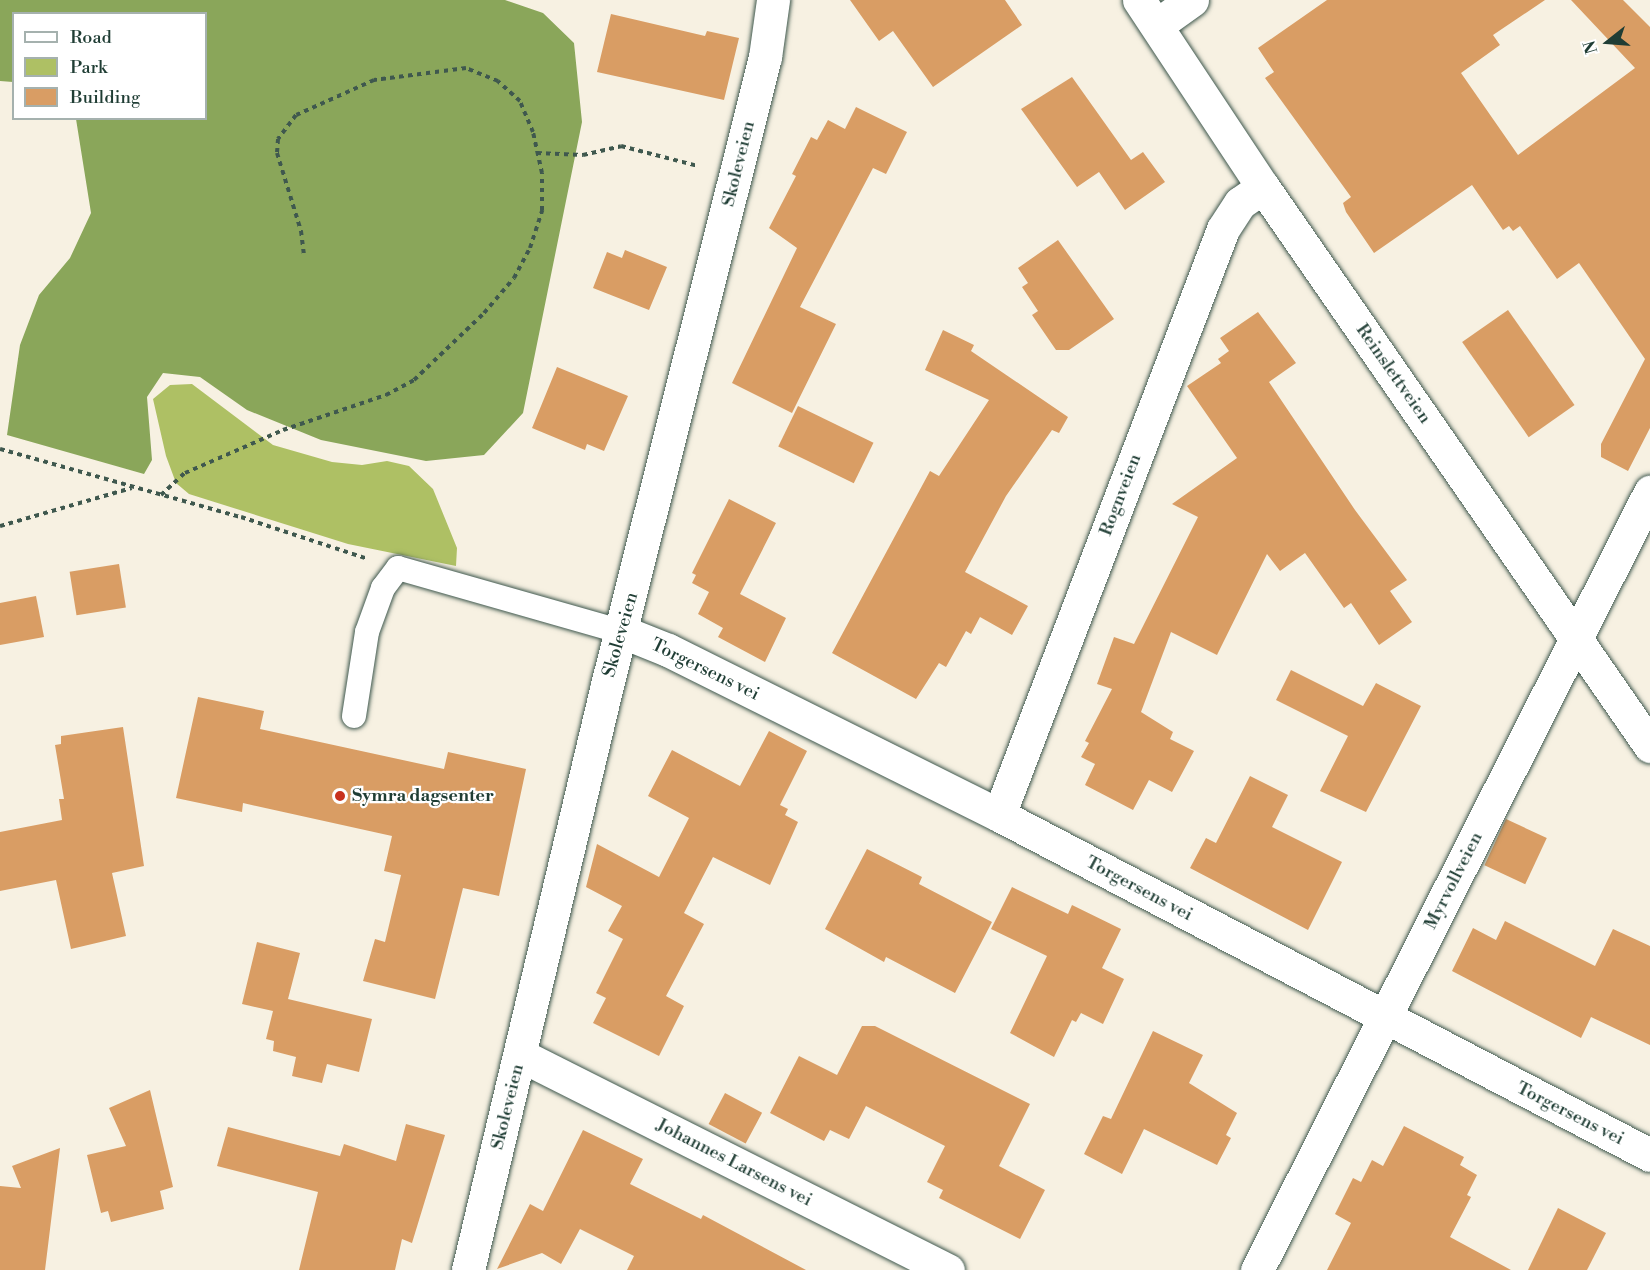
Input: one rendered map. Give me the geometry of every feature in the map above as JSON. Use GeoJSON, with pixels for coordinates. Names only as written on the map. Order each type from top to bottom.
{"type":"FeatureCollection","features":[{"type":"Feature","properties":{"kind":"street","name":"Skoleveien"},"geometry":{"type":"LineString","coordinates":[[468,1270],[607,685],[623,632],[765,57],[773,0]]}},
{"type":"Feature","properties":{"kind":"street"},"geometry":{"type":"LineString","coordinates":[[1148,13],[1192,0]]}},
{"type":"Feature","properties":{"kind":"street","name":"Reinslettveien"},"geometry":{"type":"LineString","coordinates":[[1148,13],[1263,187],[1650,746]]}},
{"type":"Feature","properties":{"kind":"street","name":"Rognveien"},"geometry":{"type":"LineString","coordinates":[[999,815],[1223,229],[1240,203],[1263,187]]}},
{"type":"Feature","properties":{"kind":"street","name":"Myrvollveien"},"geometry":{"type":"LineString","coordinates":[[1257,1270],[1578,640],[1650,492]]}},
{"type":"Feature","properties":{"kind":"street","name":"Torgersens vei"},"geometry":{"type":"LineString","coordinates":[[623,632],[999,815],[1650,1155]]}},
{"type":"Feature","properties":{"kind":"street","name":"Johannes Larsens vei"},"geometry":{"type":"LineString","coordinates":[[520,1055],[948,1270]]}},
{"type":"Feature","properties":{"kind":"lane"},"geometry":{"type":"LineString","coordinates":[[354,716],[367,632],[383,588],[398,568],[623,632]]}},
{"type":"Feature","properties":{"kind":"path"},"geometry":{"type":"LineString","coordinates":[[161,495],[185,473],[283,430],[386,395],[414,380],[484,313],[519,268],[542,210],[542,173],[520,101],[498,81],[466,68],[374,80],[341,92],[296,115],[278,140],[277,153],[283,182],[301,231],[304,256]]}},
{"type":"Feature","properties":{"kind":"path"},"geometry":{"type":"LineString","coordinates":[[537,153],[582,155],[621,146],[735,178]]}},
{"type":"Feature","properties":{"kind":"path"},"geometry":{"type":"LineString","coordinates":[[0,449],[161,495],[398,568]]}},
{"type":"Feature","properties":{"kind":"path"},"geometry":{"type":"LineString","coordinates":[[0,526],[133,488]]}},
{"type":"Feature","properties":{"kind":"green space"},"geometry":{"type":"Polygon","coordinates":[[[0,0],[505,0],[543,13],[574,43],[582,122],[523,413],[484,455],[426,461],[321,440],[247,410],[200,377],[163,373],[147,397],[152,460],[144,474],[7,435],[20,345],[39,295],[70,258],[91,213],[76,120],[207,120],[207,12],[12,12],[12,82],[0,81],[0,0]]]}},
{"type":"Feature","properties":{"kind":"green space"},"geometry":{"type":"Polygon","coordinates":[[[192,384],[273,445],[332,462],[362,465],[387,461],[409,466],[433,489],[457,548],[456,566],[348,544],[189,494],[176,483],[166,456],[153,399],[170,385],[192,384]]]}},
{"type":"Feature","properties":{"kind":"building"},"geometry":{"type":"Polygon","coordinates":[[[850,0],[1005,0],[1022,25],[933,87],[893,31],[879,41],[850,0]]]}},
{"type":"Feature","properties":{"kind":"building"},"geometry":{"type":"Polygon","coordinates":[[[1327,0],[1545,0],[1493,35],[1500,45],[1461,73],[1518,155],[1635,68],[1571,0],[1623,0],[1650,27],[1650,428],[1628,471],[1601,457],[1601,444],[1645,359],[1579,263],[1557,279],[1520,226],[1513,231],[1509,226],[1503,230],[1472,185],[1374,253],[1346,212],[1343,203],[1351,197],[1265,78],[1274,72],[1258,48],[1327,0]]]}},
{"type":"Feature","properties":{"kind":"building"},"geometry":{"type":"Polygon","coordinates":[[[611,14],[705,36],[707,31],[739,38],[724,100],[597,72],[611,14]]]}},
{"type":"Feature","properties":{"kind":"building"},"geometry":{"type":"Polygon","coordinates":[[[1072,77],[1131,160],[1143,152],[1165,182],[1125,210],[1099,172],[1077,187],[1021,109],[1072,77]]]}},
{"type":"Feature","properties":{"kind":"building"},"geometry":{"type":"Polygon","coordinates":[[[856,107],[907,132],[886,174],[873,168],[800,307],[836,324],[792,413],[732,383],[797,248],[769,228],[796,176],[792,174],[811,137],[817,140],[828,120],[845,129],[856,107]]]}},
{"type":"Feature","properties":{"kind":"building"},"geometry":{"type":"Polygon","coordinates":[[[1058,240],[1114,319],[1069,350],[1056,350],[1032,315],[1038,311],[1022,287],[1028,283],[1018,268],[1058,240]]]}},
{"type":"Feature","properties":{"kind":"building"},"geometry":{"type":"Polygon","coordinates":[[[625,250],[667,267],[649,310],[593,288],[607,252],[622,258],[625,250]]]}},
{"type":"Feature","properties":{"kind":"building"},"geometry":{"type":"Polygon","coordinates":[[[1508,310],[1575,405],[1529,437],[1462,342],[1508,310]]]}},
{"type":"Feature","properties":{"kind":"building"},"geometry":{"type":"Polygon","coordinates":[[[1258,312],[1296,363],[1269,382],[1355,510],[1407,580],[1390,591],[1412,622],[1379,645],[1351,603],[1344,608],[1305,553],[1280,571],[1267,554],[1217,655],[1171,632],[1141,712],[1173,732],[1170,739],[1194,751],[1172,792],[1149,780],[1133,810],[1085,785],[1095,764],[1081,757],[1089,743],[1085,741],[1112,689],[1097,684],[1114,637],[1134,644],[1198,517],[1172,504],[1237,458],[1187,386],[1221,363],[1218,359],[1229,351],[1220,338],[1258,312]]]}},
{"type":"Feature","properties":{"kind":"building"},"geometry":{"type":"Polygon","coordinates":[[[943,330],[974,345],[971,351],[1068,417],[1059,433],[1052,430],[1006,496],[965,572],[1028,606],[1012,635],[980,617],[971,634],[966,631],[946,667],[939,663],[916,699],[832,653],[930,471],[939,476],[989,400],[925,370],[943,330]]]}},
{"type":"Feature","properties":{"kind":"building"},"geometry":{"type":"Polygon","coordinates":[[[557,367],[628,396],[604,451],[587,444],[585,450],[532,428],[557,367]]]}},
{"type":"Feature","properties":{"kind":"building"},"geometry":{"type":"Polygon","coordinates":[[[798,406],[873,443],[854,483],[778,446],[798,406]]]}},
{"type":"Feature","properties":{"kind":"building"},"geometry":{"type":"Polygon","coordinates":[[[729,499],[776,523],[740,594],[786,618],[765,662],[718,637],[723,628],[698,614],[709,592],[692,583],[696,575],[692,573],[729,499]]]}},
{"type":"Feature","properties":{"kind":"building"},"geometry":{"type":"Polygon","coordinates":[[[119,564],[126,607],[76,615],[70,572],[119,564]]]}},
{"type":"Feature","properties":{"kind":"building"},"geometry":{"type":"Polygon","coordinates":[[[36,596],[44,637],[0,645],[0,603],[36,596]]]}},
{"type":"Feature","properties":{"kind":"building"},"geometry":{"type":"Polygon","coordinates":[[[1291,670],[1363,706],[1376,683],[1421,706],[1366,812],[1320,791],[1348,736],[1276,700],[1291,670]]]}},
{"type":"Feature","properties":{"kind":"building","name":"Symra dagsenter"},"geometry":{"type":"Polygon","coordinates":[[[198,697],[264,711],[260,729],[444,769],[448,752],[526,769],[499,896],[463,888],[435,999],[363,981],[375,939],[385,942],[401,875],[384,871],[392,836],[243,803],[242,812],[176,798],[198,697]]]}},
{"type":"Feature","properties":{"kind":"building"},"geometry":{"type":"Polygon","coordinates":[[[123,727],[144,866],[112,873],[126,936],[71,949],[56,880],[0,891],[0,832],[62,820],[59,799],[64,799],[55,745],[61,744],[61,736],[123,727]]]}},
{"type":"Feature","properties":{"kind":"building"},"geometry":{"type":"Polygon","coordinates":[[[769,731],[807,751],[780,805],[788,809],[785,815],[798,822],[770,885],[713,857],[684,913],[704,924],[666,996],[684,1006],[659,1056],[593,1023],[606,998],[596,993],[623,939],[608,931],[622,906],[586,887],[597,844],[659,877],[689,818],[648,796],[672,750],[740,786],[769,731]]]}},
{"type":"Feature","properties":{"kind":"building"},"geometry":{"type":"Polygon","coordinates":[[[1250,776],[1288,795],[1272,827],[1342,862],[1308,930],[1190,868],[1206,838],[1216,843],[1250,776]]]}},
{"type":"Feature","properties":{"kind":"building"},"geometry":{"type":"Polygon","coordinates":[[[1506,819],[1547,838],[1525,884],[1484,865],[1506,819]]]}},
{"type":"Feature","properties":{"kind":"building"},"geometry":{"type":"Polygon","coordinates":[[[867,849],[922,877],[919,884],[992,922],[955,993],[886,957],[884,962],[825,929],[867,849]]]}},
{"type":"Feature","properties":{"kind":"building"},"geometry":{"type":"Polygon","coordinates":[[[1012,887],[1068,914],[1072,905],[1121,929],[1102,968],[1124,979],[1103,1024],[1081,1013],[1076,1022],[1072,1020],[1054,1057],[1010,1033],[1047,956],[991,929],[1012,887]]]}},
{"type":"Feature","properties":{"kind":"building"},"geometry":{"type":"Polygon","coordinates":[[[1505,921],[1595,966],[1613,929],[1650,946],[1650,1045],[1591,1017],[1581,1038],[1452,971],[1473,928],[1496,940],[1505,921]]]}},
{"type":"Feature","properties":{"kind":"building"},"geometry":{"type":"Polygon","coordinates":[[[257,942],[300,953],[288,999],[372,1019],[359,1072],[327,1064],[322,1083],[292,1076],[296,1057],[273,1051],[274,1041],[266,1039],[273,1011],[242,1004],[257,942]]]}},
{"type":"Feature","properties":{"kind":"building"},"geometry":{"type":"Polygon","coordinates":[[[862,1026],[875,1026],[1030,1104],[999,1166],[1045,1190],[1020,1239],[939,1198],[943,1190],[927,1182],[945,1146],[866,1106],[849,1139],[830,1130],[824,1141],[770,1113],[799,1056],[837,1075],[862,1026]]]}},
{"type":"Feature","properties":{"kind":"building"},"geometry":{"type":"Polygon","coordinates":[[[1153,1031],[1203,1055],[1189,1083],[1237,1113],[1226,1135],[1231,1138],[1217,1165],[1144,1129],[1122,1174],[1084,1154],[1103,1116],[1111,1119],[1153,1031]]]}},
{"type":"Feature","properties":{"kind":"building"},"geometry":{"type":"Polygon","coordinates":[[[150,1090],[173,1187],[160,1191],[164,1209],[111,1222],[108,1211],[101,1213],[87,1155],[126,1146],[109,1108],[150,1090]]]}},
{"type":"Feature","properties":{"kind":"building"},"geometry":{"type":"Polygon","coordinates":[[[725,1093],[762,1113],[746,1144],[709,1124],[725,1093]]]}},
{"type":"Feature","properties":{"kind":"building"},"geometry":{"type":"Polygon","coordinates":[[[406,1124],[445,1135],[412,1243],[402,1239],[395,1270],[299,1270],[318,1192],[217,1166],[228,1127],[340,1156],[344,1144],[396,1161],[406,1124]]]}},
{"type":"Feature","properties":{"kind":"building"},"geometry":{"type":"Polygon","coordinates":[[[1404,1126],[1464,1157],[1460,1165],[1477,1175],[1467,1195],[1471,1197],[1450,1237],[1511,1270],[1327,1270],[1351,1223],[1335,1214],[1353,1178],[1361,1182],[1372,1160],[1383,1166],[1404,1126]]]}},
{"type":"Feature","properties":{"kind":"building"},"geometry":{"type":"Polygon","coordinates":[[[583,1130],[643,1159],[630,1184],[701,1219],[703,1215],[806,1270],[627,1270],[634,1256],[580,1229],[561,1264],[542,1253],[497,1269],[530,1204],[543,1211],[583,1130]]]}},
{"type":"Feature","properties":{"kind":"building"},"geometry":{"type":"Polygon","coordinates":[[[60,1148],[45,1270],[0,1270],[0,1186],[21,1188],[12,1166],[60,1148]]]}},
{"type":"Feature","properties":{"kind":"building"},"geometry":{"type":"Polygon","coordinates":[[[1558,1208],[1606,1233],[1587,1270],[1528,1270],[1558,1208]]]}},
{"type":"Feature","properties":{"kind":"place","name":"Symra dagsenter"},"geometry":{"type":"Point","coordinates":[340,796]}}]}
